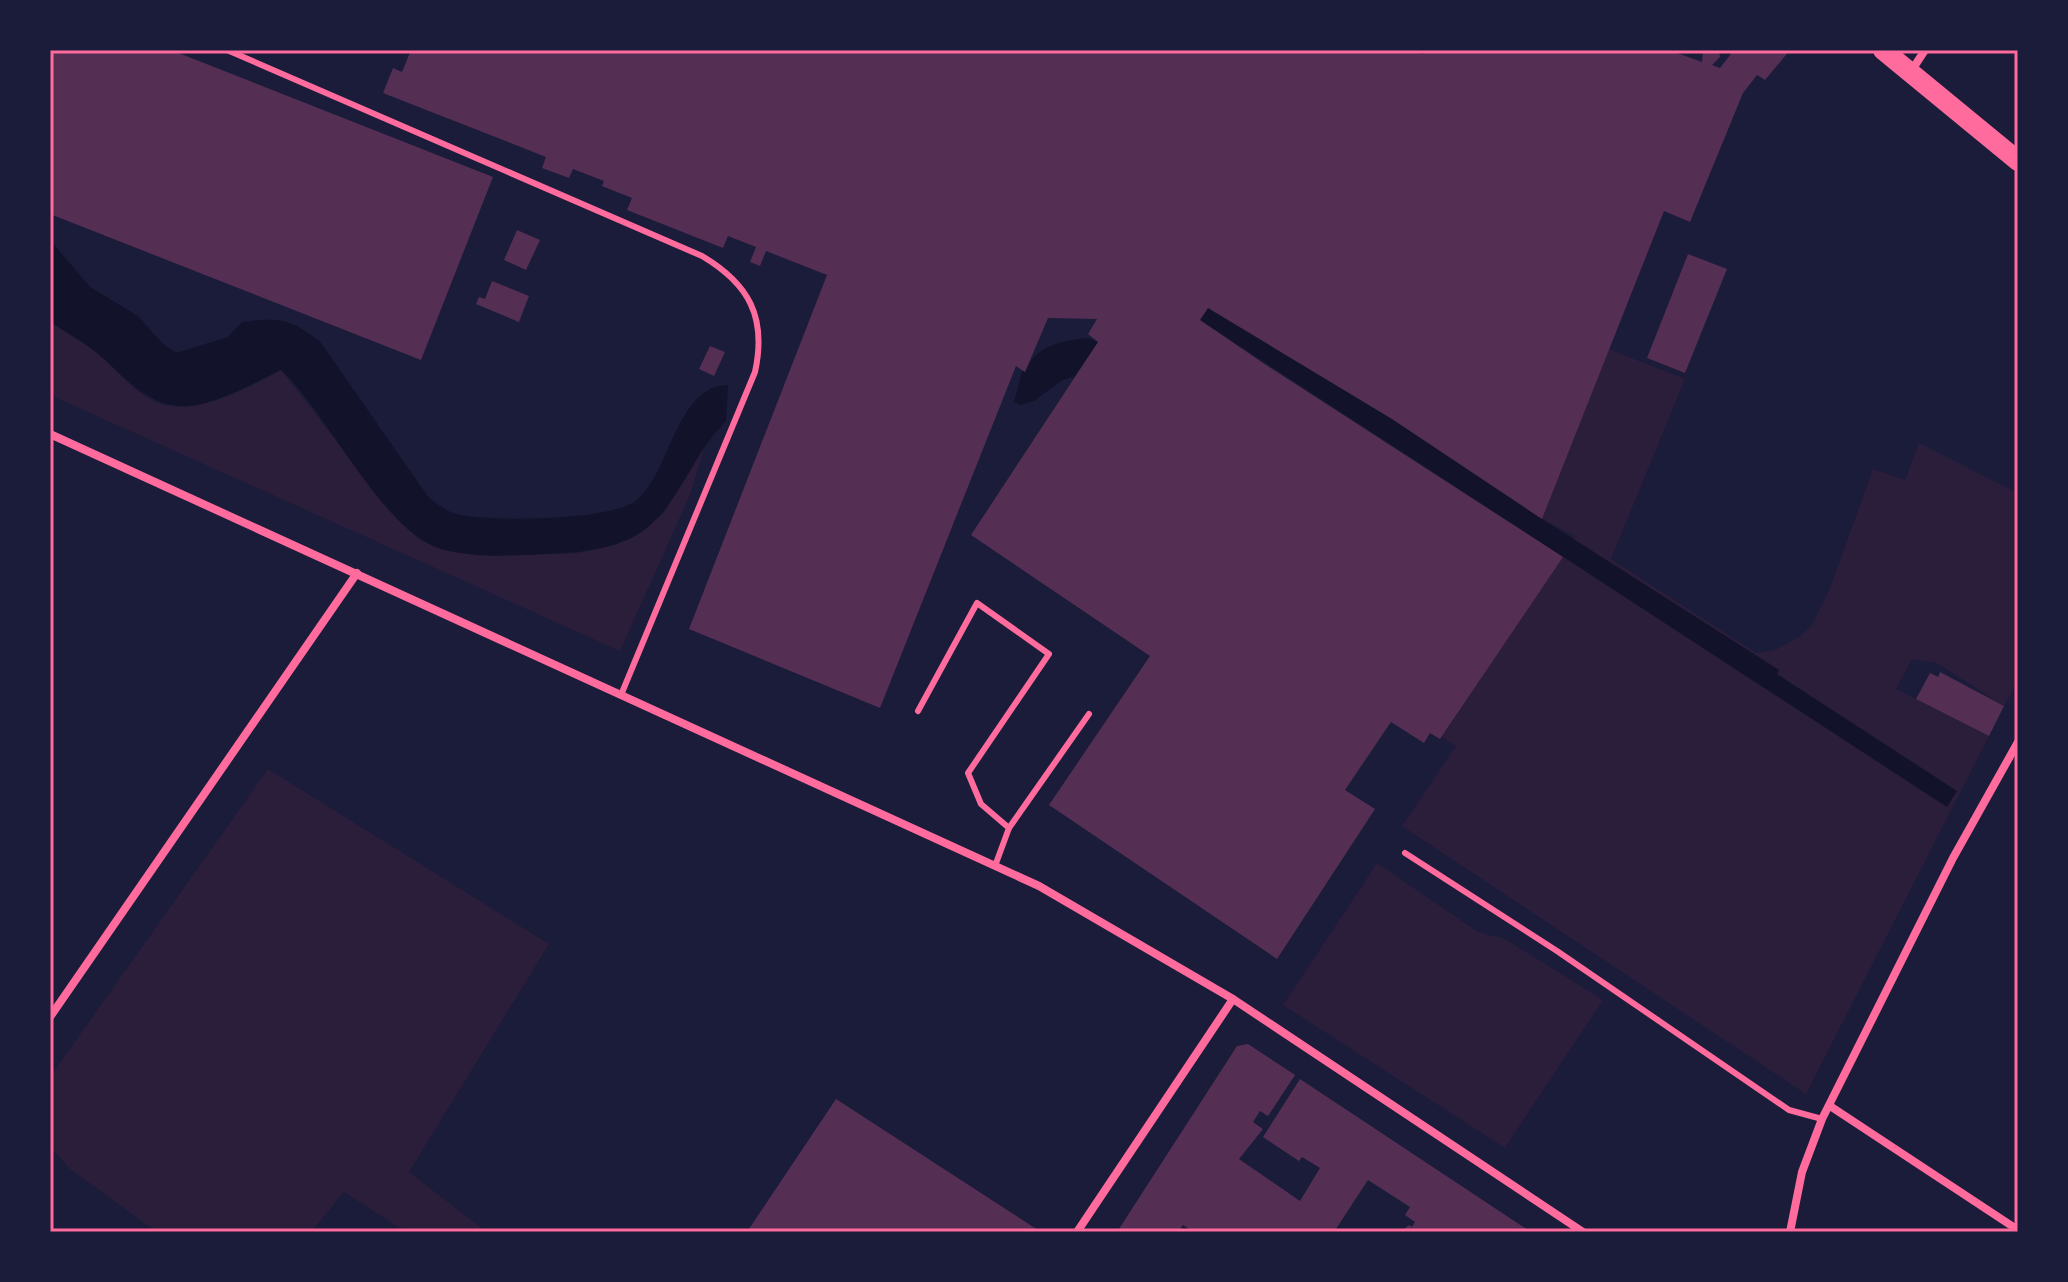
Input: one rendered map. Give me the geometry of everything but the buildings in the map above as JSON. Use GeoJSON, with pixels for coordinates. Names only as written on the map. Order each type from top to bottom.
{"type":"FeatureCollection","features":[{"type":"Feature","properties":{"kind":"main road"},"geometry":{"type":"LineString","coordinates":[[1883,50],[2018,161]]}},
{"type":"Feature","properties":{"kind":"street"},"geometry":{"type":"LineString","coordinates":[[1910,73],[1925,50]]}},
{"type":"Feature","properties":{"kind":"street"},"geometry":{"type":"LineString","coordinates":[[50,434],[1039,886],[1233,999],[1583,1232]]}},
{"type":"Feature","properties":{"kind":"street"},"geometry":{"type":"LineString","coordinates":[[50,1017],[357,573]]}},
{"type":"Feature","properties":{"kind":"street"},"geometry":{"type":"LineString","coordinates":[[1790,1232],[1802,1172],[1822,1119],[1953,858],[2018,742]]}},
{"type":"Feature","properties":{"kind":"street"},"geometry":{"type":"LineString","coordinates":[[1077,1232],[1233,999]]}},
{"type":"Feature","properties":{"kind":"street"},"geometry":{"type":"LineString","coordinates":[[1830,1106],[2018,1230]]}},
{"type":"Feature","properties":{"kind":"lane"},"geometry":{"type":"LineString","coordinates":[[227,50],[702,256],[722,268],[744,293],[758,325],[760,348],[755,372],[621,695]]}},
{"type":"Feature","properties":{"kind":"lane"},"geometry":{"type":"LineString","coordinates":[[918,711],[977,603],[1049,654],[968,773],[981,804],[1009,828]]}},
{"type":"Feature","properties":{"kind":"lane"},"geometry":{"type":"LineString","coordinates":[[995,866],[1009,828],[1089,714]]}},
{"type":"Feature","properties":{"kind":"lane"},"geometry":{"type":"LineString","coordinates":[[1405,853],[1557,951],[1789,1110],[1822,1119]]}},
{"type":"Feature","properties":{"kind":"shaded area"},"geometry":{"type":"Polygon","coordinates":[[[50,240],[90,287],[138,316],[162,343],[176,353],[228,337],[242,322],[276,320],[293,324],[311,335],[321,343],[429,498],[456,514],[550,518],[624,507],[637,500],[648,487],[675,433],[696,400],[711,389],[728,385],[726,421],[660,515],[648,527],[625,541],[584,551],[518,555],[479,555],[441,549],[419,538],[398,520],[356,469],[299,389],[281,370],[211,402],[174,406],[149,397],[96,352],[50,321],[50,240]]]}},
{"type":"Feature","properties":{"kind":"shaded area"},"geometry":{"type":"Polygon","coordinates":[[[1208,308],[1392,419],[1779,670],[1777,674],[1957,791],[1947,807],[1200,320],[1208,308]]]}},
{"type":"Feature","properties":{"kind":"shaded area"},"geometry":{"type":"Polygon","coordinates":[[[50,322],[96,352],[149,399],[171,406],[184,407],[213,401],[281,370],[396,517],[419,539],[441,549],[474,554],[580,553],[631,538],[663,514],[707,439],[690,495],[620,651],[50,395],[50,322]]]}},
{"type":"Feature","properties":{"kind":"shaded area"},"geometry":{"type":"Polygon","coordinates":[[[1087,338],[1098,342],[1075,376],[1061,381],[1034,401],[1020,405],[1014,402],[1022,371],[1026,371],[1036,355],[1059,343],[1087,338]]]}},
{"type":"Feature","properties":{"kind":"shaded area"},"geometry":{"type":"Polygon","coordinates":[[[1609,349],[1685,379],[1611,559],[1756,653],[1775,650],[1799,637],[1812,625],[1830,588],[1873,469],[1905,480],[1919,443],[2018,493],[2018,680],[2004,706],[1937,663],[1912,659],[1896,689],[1989,736],[1806,1094],[1402,826],[1456,746],[1442,737],[1575,536],[1542,519],[1609,349]]]}},
{"type":"Feature","properties":{"kind":"shaded area"},"geometry":{"type":"Polygon","coordinates":[[[268,769],[549,944],[409,1172],[487,1232],[406,1232],[344,1192],[311,1232],[157,1232],[70,1169],[50,1146],[50,1077],[268,769]]]}},
{"type":"Feature","properties":{"kind":"shaded area"},"geometry":{"type":"Polygon","coordinates":[[[1377,863],[1478,932],[1505,939],[1603,1000],[1505,1148],[1283,1005],[1377,863]]]}}]}
